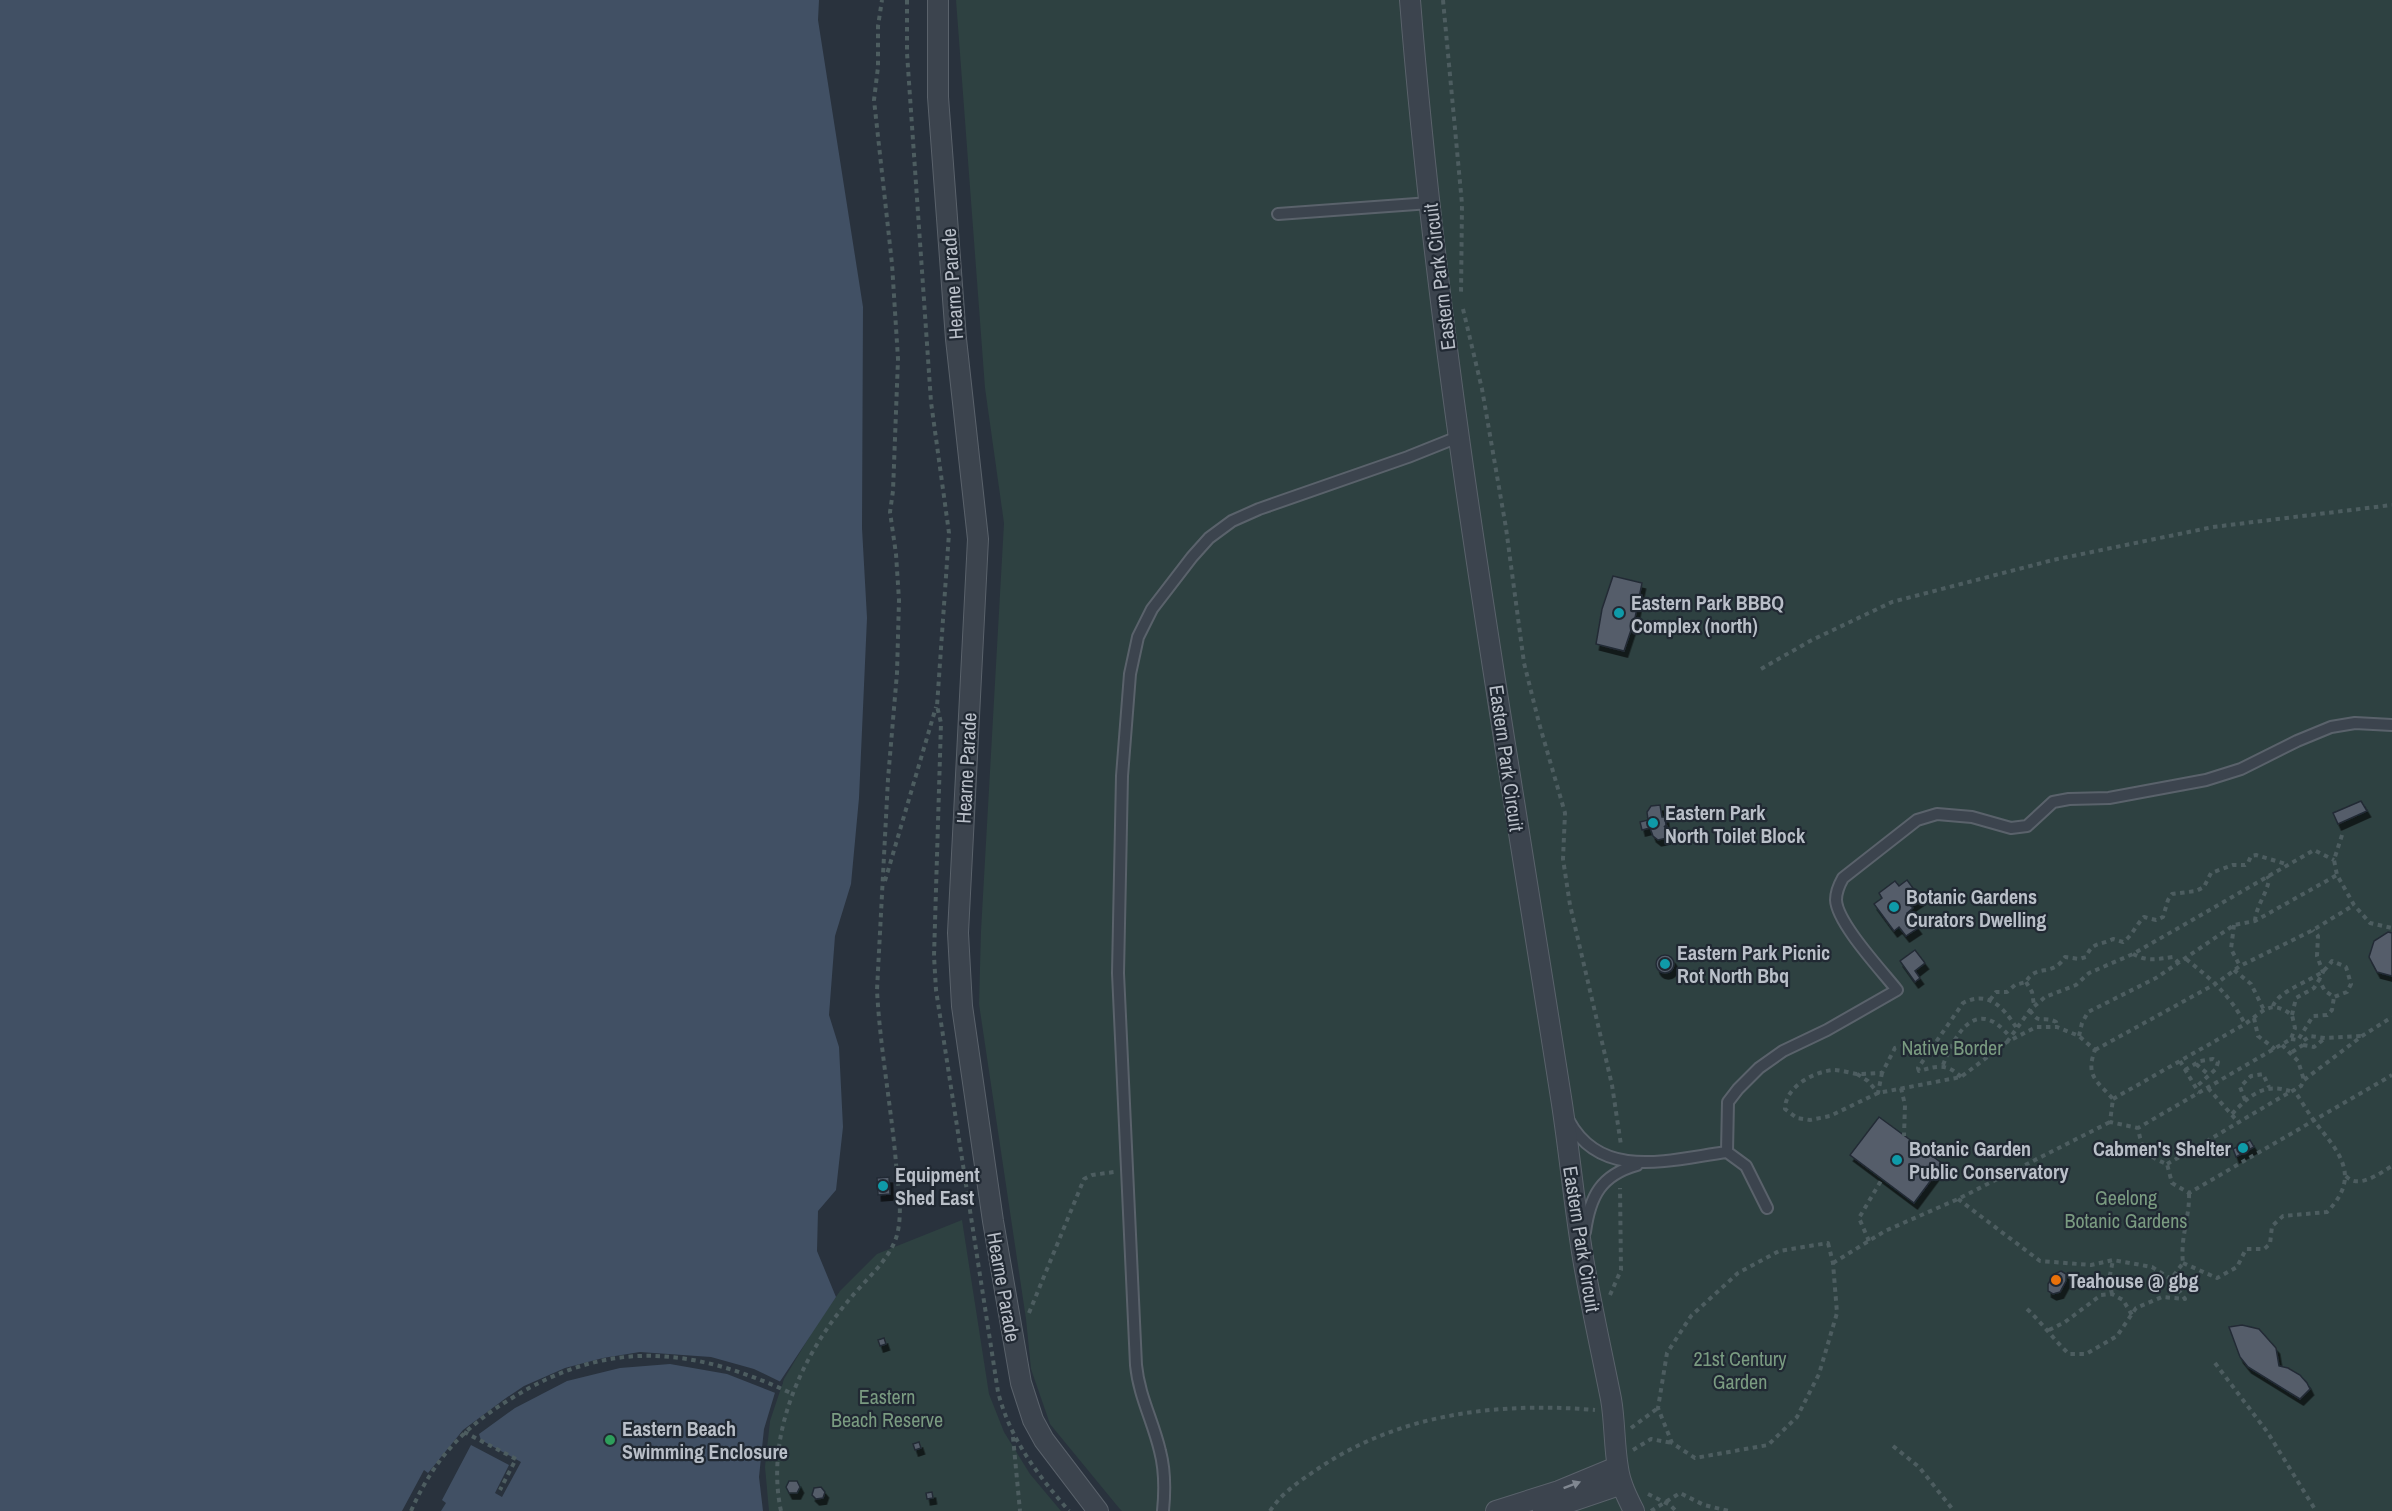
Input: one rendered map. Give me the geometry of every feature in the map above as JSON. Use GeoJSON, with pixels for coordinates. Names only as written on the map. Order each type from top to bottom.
{"type":"FeatureCollection","features":[{"type":"Feature","properties":{"kind":"street","name":"Hearne Parade"},"geometry":{"type":"LineString","coordinates":[[938,0],[937,67],[940,131],[956,339],[978,539],[965,773],[958,965],[974,1099],[1009,1324],[1021,1383],[1033,1420],[1050,1450],[1098,1511]]}},
{"type":"Feature","properties":{"kind":"street","name":"Eastern Park Circuit"},"geometry":{"type":"LineString","coordinates":[[1410,0],[1430,203],[1458,437],[1517,828],[1562,1104],[1583,1260],[1634,1511]]}},
{"type":"Feature","properties":{"kind":"street"},"geometry":{"type":"LineString","coordinates":[[1496,1511],[1624,1469]]}},
{"type":"Feature","properties":{"kind":"street"},"geometry":{"type":"LineString","coordinates":[[1543,1511],[1624,1469]]}},
{"type":"Feature","properties":{"kind":"lane"},"geometry":{"type":"LineString","coordinates":[[1278,214],[1430,203]]}},
{"type":"Feature","properties":{"kind":"lane"},"geometry":{"type":"LineString","coordinates":[[1163,1511],[1162,1458],[1137,1377],[1119,994],[1122,776],[1130,674],[1138,637],[1152,609],[1192,557],[1209,538],[1232,521],[1259,508],[1408,458],[1458,437]]}},
{"type":"Feature","properties":{"kind":"lane"},"geometry":{"type":"LineString","coordinates":[[1727,1152],[1728,1102],[1759,1068],[1783,1051],[1827,1030],[1897,990],[1843,921],[1836,902],[1838,888],[1843,878],[1917,820],[1937,814],[1953,814],[2011,828],[2026,826],[2053,802],[2069,799],[2109,798],[2206,780],[2241,769],[2331,727],[2355,723],[2392,725]]}},
{"type":"Feature","properties":{"kind":"lane"},"geometry":{"type":"LineString","coordinates":[[1562,1104],[1572,1128],[1582,1140],[1621,1166]]}},
{"type":"Feature","properties":{"kind":"lane"},"geometry":{"type":"LineString","coordinates":[[1583,1260],[1586,1225],[1594,1195],[1621,1166],[1727,1152],[1746,1166],[1767,1208]]}},
{"type":"Feature","properties":{"kind":"path"},"geometry":{"type":"LineString","coordinates":[[781,1511],[778,1469],[783,1429],[793,1394],[808,1360],[832,1320],[889,1253],[897,1236],[898,1185],[891,1101],[879,1022],[877,990],[888,779],[897,673],[899,600],[890,512],[893,491],[898,359],[892,264],[874,100],[882,0]]}},
{"type":"Feature","properties":{"kind":"path"},"geometry":{"type":"LineString","coordinates":[[884,885],[937,706],[949,545],[949,524],[930,392],[907,53],[907,0]]}},
{"type":"Feature","properties":{"kind":"path"},"geometry":{"type":"LineString","coordinates":[[1443,0],[1462,204],[1461,301],[1482,389],[1502,505],[1524,663],[1565,813],[1563,859],[1570,905],[1612,1085],[1621,1149],[1621,1270],[1610,1294],[1611,1303]]}},
{"type":"Feature","properties":{"kind":"path"},"geometry":{"type":"LineString","coordinates":[[1761,669],[1810,641],[1892,602],[2041,563],[2213,526],[2392,505]]}},
{"type":"Feature","properties":{"kind":"path"},"geometry":{"type":"LineString","coordinates":[[2342,836],[2334,860],[2337,875],[2354,905],[2370,923],[2392,927]]}},
{"type":"Feature","properties":{"kind":"path"},"geometry":{"type":"LineString","coordinates":[[2007,1042],[2030,1010],[2045,997],[2076,985],[2089,973],[2133,954],[2286,864],[2314,850],[2334,860]]}},
{"type":"Feature","properties":{"kind":"path"},"geometry":{"type":"LineString","coordinates":[[1990,1000],[1996,992],[2007,993],[2015,986],[2026,982],[2029,975],[2039,970],[2047,971],[2060,966],[2065,957],[2079,959],[2086,957],[2091,946],[2096,944],[2101,945],[2113,939],[2123,942],[2129,939],[2136,924],[2144,917],[2156,920],[2163,917],[2172,894],[2196,891],[2204,887],[2215,872],[2233,865],[2245,865],[2251,856],[2256,855],[2286,864]]}},
{"type":"Feature","properties":{"kind":"path"},"geometry":{"type":"LineString","coordinates":[[2079,1036],[2088,1012],[2156,978],[2234,925],[2255,921],[2337,875]]}},
{"type":"Feature","properties":{"kind":"path"},"geometry":{"type":"LineString","coordinates":[[2255,921],[2255,912],[2267,890],[2269,879],[2267,876]]}},
{"type":"Feature","properties":{"kind":"path"},"geometry":{"type":"LineString","coordinates":[[2114,1099],[2094,1078],[2090,1064],[2095,1050],[2217,983],[2240,966],[2313,930],[2354,905]]}},
{"type":"Feature","properties":{"kind":"path"},"geometry":{"type":"LineString","coordinates":[[2234,925],[2231,949],[2240,966]]}},
{"type":"Feature","properties":{"kind":"path"},"geometry":{"type":"LineString","coordinates":[[2313,930],[2318,936],[2317,956],[2323,972]]}},
{"type":"Feature","properties":{"kind":"path"},"geometry":{"type":"LineString","coordinates":[[2133,954],[2152,961],[2173,957],[2179,963]]}},
{"type":"Feature","properties":{"kind":"path"},"geometry":{"type":"LineString","coordinates":[[2186,959],[2217,983],[2238,1010],[2245,1024]]}},
{"type":"Feature","properties":{"kind":"path"},"geometry":{"type":"LineString","coordinates":[[1833,1263],[1885,1231],[1958,1199],[2110,1122],[2138,1128],[2282,1045],[2291,1039],[2295,1028],[2292,1015],[2296,998],[2314,988],[2332,961],[2346,967],[2350,984],[2347,992],[2334,997]]}},
{"type":"Feature","properties":{"kind":"path"},"geometry":{"type":"LineString","coordinates":[[2234,970],[2251,984],[2264,1010]]}},
{"type":"Feature","properties":{"kind":"path"},"geometry":{"type":"LineString","coordinates":[[2273,1006],[2275,1000],[2282,995],[2323,972]]}},
{"type":"Feature","properties":{"kind":"path"},"geometry":{"type":"LineString","coordinates":[[2319,980],[2325,991],[2334,997]]}},
{"type":"Feature","properties":{"kind":"path"},"geometry":{"type":"LineString","coordinates":[[2026,982],[2032,992],[2034,1006]]}},
{"type":"Feature","properties":{"kind":"path"},"geometry":{"type":"LineString","coordinates":[[2291,1039],[2298,1040],[2313,1016],[2327,1015],[2332,1010],[2334,997]]}},
{"type":"Feature","properties":{"kind":"path"},"geometry":{"type":"LineString","coordinates":[[1961,1077],[1953,1069],[1943,1065],[1919,1071],[1918,1068],[1964,1003],[1974,998],[1990,1000],[2007,1013],[2016,1027]]}},
{"type":"Feature","properties":{"kind":"path"},"geometry":{"type":"LineString","coordinates":[[2114,1099],[2245,1024],[2264,1010],[2273,1006],[2281,1007],[2292,1015]]}},
{"type":"Feature","properties":{"kind":"path"},"geometry":{"type":"LineString","coordinates":[[2030,1010],[2034,1018],[2050,1019],[2056,1022],[2057,1027]]}},
{"type":"Feature","properties":{"kind":"path"},"geometry":{"type":"LineString","coordinates":[[2138,1128],[2141,1146],[2152,1159],[2167,1164],[2301,1086],[2304,1080],[2362,1036],[2392,1017]]}},
{"type":"Feature","properties":{"kind":"path"},"geometry":{"type":"LineString","coordinates":[[2254,1018],[2258,1036],[2275,1049]]}},
{"type":"Feature","properties":{"kind":"path"},"geometry":{"type":"LineString","coordinates":[[1943,1065],[1959,1029],[1971,1022],[1987,1019],[2000,1024],[2010,1037]]}},
{"type":"Feature","properties":{"kind":"path"},"geometry":{"type":"LineString","coordinates":[[1882,1073],[1857,1074],[1833,1070],[1811,1077],[1791,1090],[1785,1102],[1785,1109],[1797,1118],[1810,1120],[1830,1116],[1878,1093],[1961,1077],[2007,1042],[2036,1027],[2057,1027],[2079,1036],[2095,1050]]}},
{"type":"Feature","properties":{"kind":"path"},"geometry":{"type":"LineString","coordinates":[[2292,1052],[2310,1036],[2325,1038],[2362,1036]]}},
{"type":"Feature","properties":{"kind":"path"},"geometry":{"type":"LineString","coordinates":[[2302,1045],[2314,1047],[2325,1038]]}},
{"type":"Feature","properties":{"kind":"path"},"geometry":{"type":"LineString","coordinates":[[1878,1093],[1882,1073],[1895,1048],[1914,1044],[1929,1055]]}},
{"type":"Feature","properties":{"kind":"path"},"geometry":{"type":"LineString","coordinates":[[2282,1045],[2292,1052],[2298,1061],[2304,1080]]}},
{"type":"Feature","properties":{"kind":"path"},"geometry":{"type":"LineString","coordinates":[[2185,1070],[2212,1059],[2218,1062],[2216,1069],[2208,1074],[2196,1088]]}},
{"type":"Feature","properties":{"kind":"path"},"geometry":{"type":"LineString","coordinates":[[2180,1061],[2199,1093]]}},
{"type":"Feature","properties":{"kind":"path"},"geometry":{"type":"LineString","coordinates":[[2196,1064],[2208,1074]]}},
{"type":"Feature","properties":{"kind":"path"},"geometry":{"type":"LineString","coordinates":[[1857,1074],[1868,1081],[1878,1093]]}},
{"type":"Feature","properties":{"kind":"path"},"geometry":{"type":"LineString","coordinates":[[2245,1100],[2240,1086],[2251,1076],[2263,1074],[2269,1087]]}},
{"type":"Feature","properties":{"kind":"path"},"geometry":{"type":"LineString","coordinates":[[2189,1192],[2392,1075]]}},
{"type":"Feature","properties":{"kind":"path"},"geometry":{"type":"LineString","coordinates":[[2183,1263],[2217,1278],[2237,1268],[2246,1249],[2264,1249],[2270,1244],[2272,1226],[2283,1216],[2327,1212],[2338,1200],[2345,1176],[2340,1154],[2292,1090],[2269,1087],[2245,1100],[2232,1114]]}},
{"type":"Feature","properties":{"kind":"path"},"geometry":{"type":"LineString","coordinates":[[1901,1088],[1905,1105],[1904,1136]]}},
{"type":"Feature","properties":{"kind":"path"},"geometry":{"type":"LineString","coordinates":[[2208,1088],[2240,1123]]}},
{"type":"Feature","properties":{"kind":"path"},"geometry":{"type":"LineString","coordinates":[[2110,1122],[2114,1099]]}},
{"type":"Feature","properties":{"kind":"path"},"geometry":{"type":"LineString","coordinates":[[2167,1164],[2172,1183],[2189,1192]]}},
{"type":"Feature","properties":{"kind":"path"},"geometry":{"type":"LineString","coordinates":[[2345,1176],[2350,1181],[2360,1182],[2392,1166]]}},
{"type":"Feature","properties":{"kind":"path"},"geometry":{"type":"LineString","coordinates":[[1009,1324],[1026,1319],[1084,1179],[1092,1175],[1126,1171]]}},
{"type":"Feature","properties":{"kind":"path"},"geometry":{"type":"LineString","coordinates":[[1869,1241],[1860,1218],[1882,1179]]}},
{"type":"Feature","properties":{"kind":"path"},"geometry":{"type":"LineString","coordinates":[[2171,1280],[2183,1263],[2181,1246],[2189,1192]]}},
{"type":"Feature","properties":{"kind":"path"},"geometry":{"type":"LineString","coordinates":[[1958,1199],[2040,1261],[2091,1265],[2113,1260],[2152,1267],[2171,1280],[2185,1299],[2162,1297],[2136,1308],[2117,1336],[2086,1354],[2069,1354],[2027,1309]]}},
{"type":"Feature","properties":{"kind":"path"},"geometry":{"type":"LineString","coordinates":[[1632,1450],[1651,1439],[1672,1443],[1695,1458],[1768,1445],[1797,1417],[1819,1374],[1837,1314],[1833,1263],[1828,1243],[1779,1251],[1738,1273],[1691,1316],[1667,1353],[1658,1408],[1672,1443]]}},
{"type":"Feature","properties":{"kind":"path"},"geometry":{"type":"LineString","coordinates":[[2112,1294],[2109,1280],[2113,1260]]}},
{"type":"Feature","properties":{"kind":"path"},"geometry":{"type":"LineString","coordinates":[[2049,1330],[2065,1322],[2101,1295],[2112,1294],[2123,1300],[2132,1316]]}},
{"type":"Feature","properties":{"kind":"path"},"geometry":{"type":"LineString","coordinates":[[411,1511],[440,1460],[464,1432],[492,1410],[565,1370],[609,1358],[651,1355],[694,1360],[751,1374],[793,1394]]}},
{"type":"Feature","properties":{"kind":"path"},"geometry":{"type":"LineString","coordinates":[[2215,1363],[2268,1433],[2316,1511]]}},
{"type":"Feature","properties":{"kind":"path"},"geometry":{"type":"LineString","coordinates":[[1270,1511],[1289,1489],[1336,1457],[1390,1430],[1416,1422],[1481,1410],[1613,1408],[1628,1405],[1632,1450],[1624,1469]]}},
{"type":"Feature","properties":{"kind":"path"},"geometry":{"type":"LineString","coordinates":[[1630,1428],[1658,1408]]}},
{"type":"Feature","properties":{"kind":"path"},"geometry":{"type":"LineString","coordinates":[[464,1432],[516,1459],[500,1490]]}},
{"type":"Feature","properties":{"kind":"path"},"geometry":{"type":"LineString","coordinates":[[1020,1511],[1013,1435],[1038,1476],[1069,1511]]}},
{"type":"Feature","properties":{"kind":"path"},"geometry":{"type":"LineString","coordinates":[[1893,1446],[1919,1467],[1954,1511]]}},
{"type":"Feature","properties":{"kind":"path"},"geometry":{"type":"LineString","coordinates":[[1644,1491],[1676,1511]]}},
{"type":"Feature","properties":{"kind":"path"},"geometry":{"type":"LineString","coordinates":[[1650,1511],[1682,1493],[1704,1505],[1729,1511]]}},
{"type":"Feature","properties":{"kind":"green space"},"geometry":{"type":"Polygon","coordinates":[[[956,0],[2392,0],[2392,1511],[1122,1511],[1119,1508],[1050,1424],[1031,1369],[1026,1319],[979,1004],[1004,523],[985,388],[956,0]]]}},
{"type":"Feature","properties":{"kind":"green space","name":"Eastern Beach Reserve"},"geometry":{"type":"Polygon","coordinates":[[[962,1220],[989,1394],[1004,1432],[1030,1474],[1061,1511],[769,1511],[765,1467],[770,1421],[784,1379],[814,1329],[840,1291],[877,1254],[962,1220]]]}},
{"type":"Feature","properties":{"kind":"water"},"geometry":{"type":"Polygon","coordinates":[[[0,0],[819,0],[818,20],[863,307],[862,528],[867,618],[859,798],[851,884],[835,936],[829,1015],[839,1047],[843,1127],[836,1190],[818,1211],[817,1251],[836,1297],[777,1386],[764,1429],[759,1477],[763,1511],[0,1511],[0,0]]]}},
{"type":"Feature","properties":{"kind":"pier"},"geometry":{"type":"Polygon","coordinates":[[[640,1352],[711,1357],[754,1369],[783,1383],[778,1394],[727,1374],[670,1364],[620,1368],[567,1381],[515,1408],[479,1434],[481,1440],[521,1462],[502,1497],[495,1493],[509,1465],[471,1445],[442,1500],[446,1503],[441,1511],[402,1511],[424,1470],[428,1473],[463,1430],[506,1398],[524,1386],[565,1368],[603,1358],[640,1352]]]}},
{"type":"Feature","properties":{"kind":"building","name":"Eastern Park BBBQ Complex (north)"},"geometry":{"type":"Polygon","coordinates":[[[1613,576],[1642,583],[1635,618],[1624,651],[1596,644],[1602,609],[1613,576]]]}},
{"type":"Feature","properties":{"kind":"building"},"geometry":{"type":"Polygon","coordinates":[[[2361,801],[2367,811],[2338,824],[2333,813],[2361,801]]]}},
{"type":"Feature","properties":{"kind":"building","name":"Eastern Park North Toilet Block"},"geometry":{"type":"Polygon","coordinates":[[[1660,805],[1662,817],[1665,817],[1664,827],[1667,826],[1670,835],[1658,840],[1653,836],[1650,828],[1642,830],[1640,822],[1648,820],[1647,812],[1651,806],[1660,805]]]}},
{"type":"Feature","properties":{"kind":"building","name":"Botanic Gardens Curators Dwelling"},"geometry":{"type":"Polygon","coordinates":[[[1907,880],[1921,899],[1911,906],[1913,908],[1907,913],[1918,928],[1906,936],[1899,927],[1894,931],[1874,904],[1882,898],[1879,893],[1895,881],[1899,886],[1907,880]]]}},
{"type":"Feature","properties":{"kind":"building"},"geometry":{"type":"Polygon","coordinates":[[[2388,932],[2392,933],[2392,976],[2377,972],[2369,957],[2374,941],[2388,932]]]}},
{"type":"Feature","properties":{"kind":"building"},"geometry":{"type":"Polygon","coordinates":[[[1915,950],[1925,963],[1915,971],[1920,978],[1915,982],[1900,961],[1915,950]]]}},
{"type":"Feature","properties":{"kind":"building","name":"Eastern Park Picnic Rot North Bbq"},"geometry":{"type":"Polygon","coordinates":[[[1665,955],[1671,958],[1674,964],[1671,970],[1665,973],[1659,970],[1656,964],[1659,958],[1665,955]]]}},
{"type":"Feature","properties":{"kind":"building","name":"Botanic Garden Public Conservatory"},"geometry":{"type":"Polygon","coordinates":[[[1879,1117],[1943,1164],[1914,1203],[1850,1155],[1879,1117]]]}},
{"type":"Feature","properties":{"kind":"building","name":"Cabmen's Shelter"},"geometry":{"type":"Polygon","coordinates":[[[2250,1140],[2254,1147],[2236,1157],[2233,1149],[2250,1140]]]}},
{"type":"Feature","properties":{"kind":"building","name":"Equipment Shed East"},"geometry":{"type":"Polygon","coordinates":[[[889,1177],[890,1194],[878,1195],[877,1178],[889,1177]]]}},
{"type":"Feature","properties":{"kind":"building"},"geometry":{"type":"Polygon","coordinates":[[[2061,1271],[2066,1274],[2066,1281],[2060,1292],[2053,1294],[2048,1291],[2048,1284],[2054,1274],[2061,1271]]]}},
{"type":"Feature","properties":{"kind":"building"},"geometry":{"type":"Polygon","coordinates":[[[2242,1325],[2259,1329],[2276,1348],[2279,1366],[2300,1375],[2307,1383],[2310,1389],[2300,1399],[2248,1367],[2240,1357],[2229,1327],[2242,1325]]]}},
{"type":"Feature","properties":{"kind":"building"},"geometry":{"type":"Polygon","coordinates":[[[884,1338],[886,1344],[880,1346],[878,1340],[884,1338]]]}},
{"type":"Feature","properties":{"kind":"building"},"geometry":{"type":"Polygon","coordinates":[[[902,1392],[904,1398],[898,1399],[896,1393],[902,1392]]]}},
{"type":"Feature","properties":{"kind":"building"},"geometry":{"type":"Polygon","coordinates":[[[919,1442],[921,1448],[915,1450],[913,1444],[919,1442]]]}},
{"type":"Feature","properties":{"kind":"building"},"geometry":{"type":"Polygon","coordinates":[[[789,1481],[797,1481],[800,1487],[797,1493],[789,1493],[786,1487],[789,1481]]]}},
{"type":"Feature","properties":{"kind":"building"},"geometry":{"type":"Polygon","coordinates":[[[821,1487],[825,1492],[823,1498],[816,1499],[812,1495],[814,1488],[821,1487]]]}},
{"type":"Feature","properties":{"kind":"building"},"geometry":{"type":"Polygon","coordinates":[[[932,1492],[933,1498],[927,1499],[926,1493],[932,1492]]]}},
{"type":"Feature","properties":{"kind":"place","name":"Eastern Park BBBQ Complex (north)"},"geometry":{"type":"Point","coordinates":[1619,613]}},
{"type":"Feature","properties":{"kind":"place","name":"Eastern Park North Toilet Block"},"geometry":{"type":"Point","coordinates":[1653,823]}},
{"type":"Feature","properties":{"kind":"place","name":"Botanic Gardens Curators Dwelling"},"geometry":{"type":"Point","coordinates":[1894,907]}},
{"type":"Feature","properties":{"kind":"place","name":"Eastern Park Picnic Rot North Bbq"},"geometry":{"type":"Point","coordinates":[1665,964]}},
{"type":"Feature","properties":{"kind":"place","name":"Cabmen's Shelter"},"geometry":{"type":"Point","coordinates":[2243,1148]}},
{"type":"Feature","properties":{"kind":"place","name":"Botanic Garden Public Conservatory"},"geometry":{"type":"Point","coordinates":[1897,1160]}},
{"type":"Feature","properties":{"kind":"place","name":"Equipment Shed East"},"geometry":{"type":"Point","coordinates":[883,1186]}},
{"type":"Feature","properties":{"kind":"place","name":"Teahouse @ gbg"},"geometry":{"type":"Point","coordinates":[2056,1280]}},
{"type":"Feature","properties":{"kind":"place","name":"Eastern Beach Swimming Enclosure"},"geometry":{"type":"Point","coordinates":[610,1440]}},
{"type":"Feature","properties":{"kind":"park label","name":"Native Border"},"geometry":{"type":"Point","coordinates":[1952,1047]}},
{"type":"Feature","properties":{"kind":"park label","name":"Geelong Botanic Gardens"},"geometry":{"type":"Point","coordinates":[2126,1208]}},
{"type":"Feature","properties":{"kind":"park label","name":"21st Century Garden"},"geometry":{"type":"Point","coordinates":[1740,1370]}}]}
